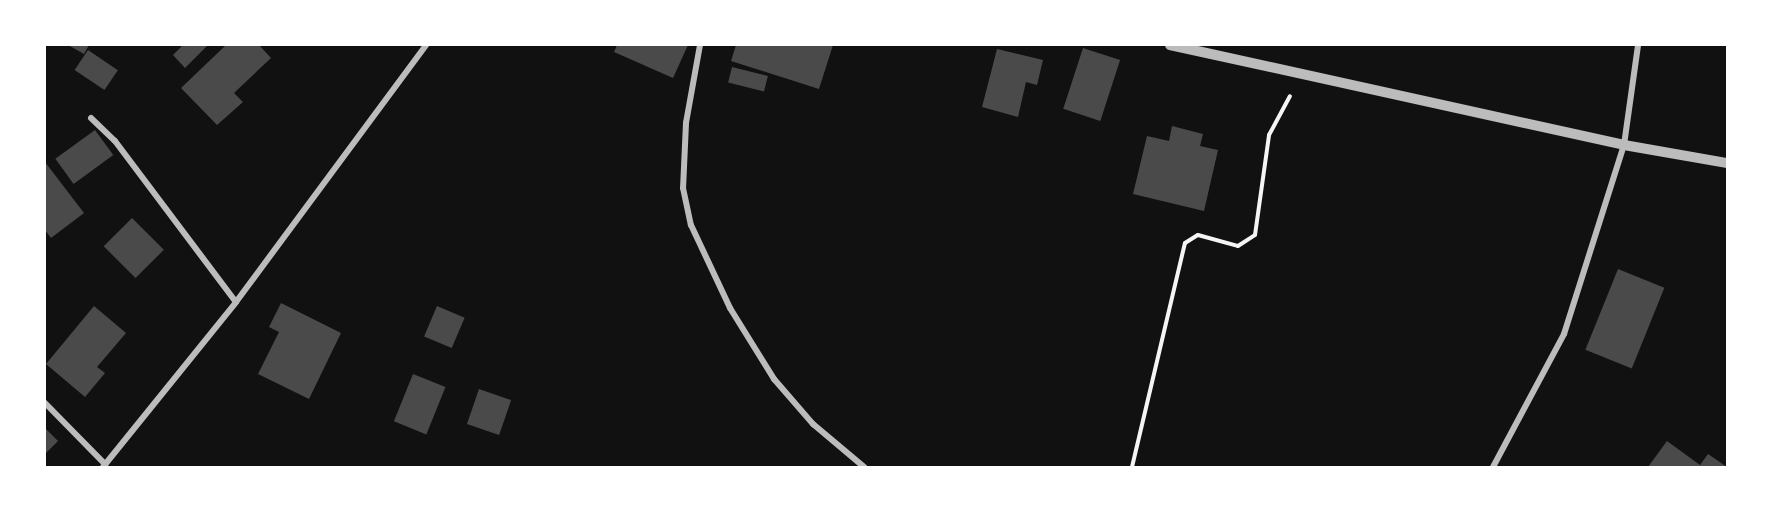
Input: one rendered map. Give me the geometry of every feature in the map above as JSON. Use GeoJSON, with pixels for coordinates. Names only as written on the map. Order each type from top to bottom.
{"type":"FeatureCollection","features":[{"type":"Feature","properties":{"kind":"street"},"geometry":{"type":"LineString","coordinates":[[45,403],[104,466],[236,302],[426,45]]}},
{"type":"Feature","properties":{"kind":"street"},"geometry":{"type":"LineString","coordinates":[[700,45],[686,123],[683,188],[691,225],[730,308],[774,379],[813,424],[864,467]]}},
{"type":"Feature","properties":{"kind":"street"},"geometry":{"type":"LineString","coordinates":[[1170,45],[1624,145],[1727,163]]}},
{"type":"Feature","properties":{"kind":"street"},"geometry":{"type":"LineString","coordinates":[[1493,467],[1564,334],[1624,145],[1638,45]]}},
{"type":"Feature","properties":{"kind":"street"},"geometry":{"type":"LineString","coordinates":[[91,118],[115,141],[236,302]]}},
{"type":"Feature","properties":{"kind":"path"},"geometry":{"type":"LineString","coordinates":[[1132,467],[1185,243],[1198,235],[1238,246],[1255,235],[1269,135],[1302,74]]}},
{"type":"Feature","properties":{"kind":"building"},"geometry":{"type":"Polygon","coordinates":[[[68,45],[89,45],[84,54],[68,45]]]}},
{"type":"Feature","properties":{"kind":"building"},"geometry":{"type":"Polygon","coordinates":[[[183,45],[208,45],[185,68],[173,55],[183,45]]]}},
{"type":"Feature","properties":{"kind":"building"},"geometry":{"type":"Polygon","coordinates":[[[226,45],[259,45],[271,58],[234,93],[243,102],[217,125],[181,88],[226,45]]]}},
{"type":"Feature","properties":{"kind":"building"},"geometry":{"type":"Polygon","coordinates":[[[617,45],[688,45],[673,78],[614,52],[617,45]]]}},
{"type":"Feature","properties":{"kind":"building"},"geometry":{"type":"Polygon","coordinates":[[[736,45],[833,45],[819,89],[731,61],[736,45]]]}},
{"type":"Feature","properties":{"kind":"building"},"geometry":{"type":"Polygon","coordinates":[[[1083,48],[1120,60],[1100,121],[1063,109],[1083,48]]]}},
{"type":"Feature","properties":{"kind":"building"},"geometry":{"type":"Polygon","coordinates":[[[997,49],[1043,60],[1037,85],[1026,82],[1018,117],[982,107],[997,49]]]}},
{"type":"Feature","properties":{"kind":"building"},"geometry":{"type":"Polygon","coordinates":[[[88,50],[118,70],[104,90],[75,70],[88,50]]]}},
{"type":"Feature","properties":{"kind":"building"},"geometry":{"type":"Polygon","coordinates":[[[732,67],[768,76],[764,91],[728,83],[732,67]]]}},
{"type":"Feature","properties":{"kind":"building"},"geometry":{"type":"Polygon","coordinates":[[[1172,126],[1203,134],[1200,146],[1218,150],[1204,211],[1133,194],[1147,136],[1169,141],[1172,126]]]}},
{"type":"Feature","properties":{"kind":"building"},"geometry":{"type":"Polygon","coordinates":[[[95,130],[113,155],[74,184],[55,159],[95,130]]]}},
{"type":"Feature","properties":{"kind":"building"},"geometry":{"type":"Polygon","coordinates":[[[45,162],[84,213],[51,238],[45,230],[45,162]]]}},
{"type":"Feature","properties":{"kind":"building"},"geometry":{"type":"Polygon","coordinates":[[[132,218],[164,250],[136,278],[104,246],[132,218]]]}},
{"type":"Feature","properties":{"kind":"building"},"geometry":{"type":"Polygon","coordinates":[[[1618,269],[1664,288],[1632,368],[1585,350],[1618,269]]]}},
{"type":"Feature","properties":{"kind":"building"},"geometry":{"type":"Polygon","coordinates":[[[281,303],[341,333],[309,399],[258,374],[279,332],[269,327],[281,303]]]}},
{"type":"Feature","properties":{"kind":"building"},"geometry":{"type":"Polygon","coordinates":[[[94,306],[126,333],[97,367],[105,373],[85,397],[46,364],[94,306]]]}},
{"type":"Feature","properties":{"kind":"building"},"geometry":{"type":"Polygon","coordinates":[[[437,306],[465,318],[452,348],[424,336],[437,306]]]}},
{"type":"Feature","properties":{"kind":"building"},"geometry":{"type":"Polygon","coordinates":[[[413,374],[445,387],[426,434],[394,421],[413,374]]]}},
{"type":"Feature","properties":{"kind":"building"},"geometry":{"type":"Polygon","coordinates":[[[479,389],[511,400],[499,435],[467,424],[479,389]]]}},
{"type":"Feature","properties":{"kind":"building"},"geometry":{"type":"Polygon","coordinates":[[[45,428],[58,441],[45,454],[45,428]]]}},
{"type":"Feature","properties":{"kind":"building"},"geometry":{"type":"Polygon","coordinates":[[[1667,441],[1700,465],[1708,454],[1727,467],[1648,467],[1667,441]]]}}]}
